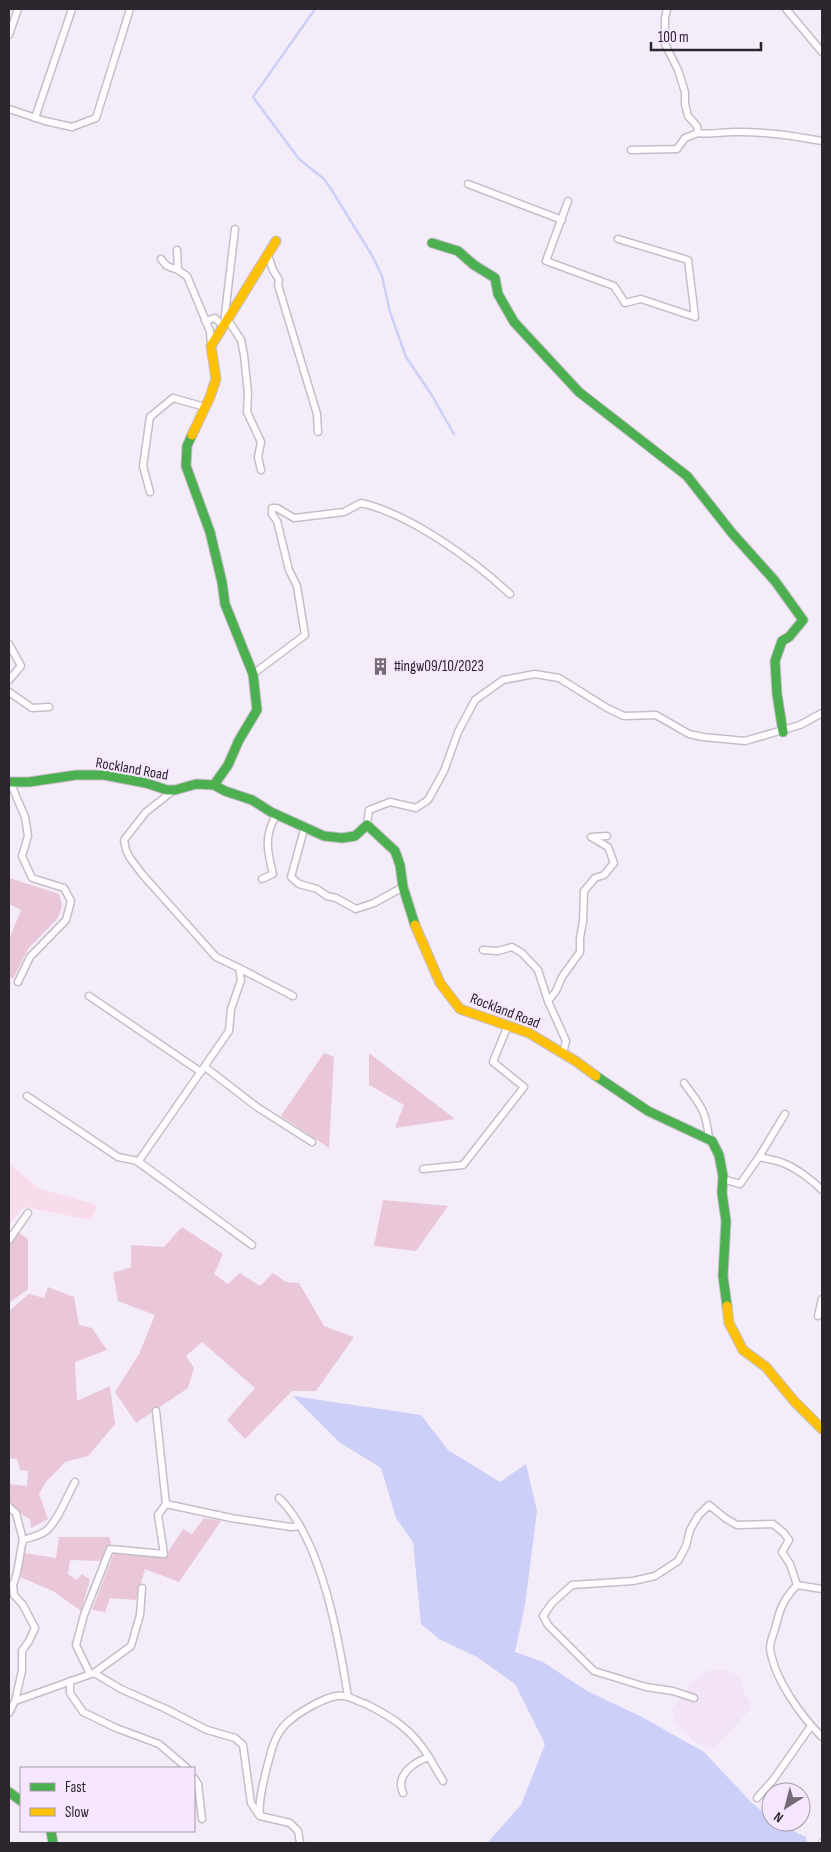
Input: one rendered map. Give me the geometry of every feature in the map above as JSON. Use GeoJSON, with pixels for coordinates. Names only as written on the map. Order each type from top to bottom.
{"type":"FeatureCollection","features":[{"type":"Feature","properties":{"kind":"street"},"geometry":{"type":"LineString","coordinates":[[9,35],[18,9]]}},
{"type":"Feature","properties":{"kind":"street"},"geometry":{"type":"LineString","coordinates":[[35,118],[72,9]]}},
{"type":"Feature","properties":{"kind":"street"},"geometry":{"type":"LineString","coordinates":[[9,109],[35,118],[72,127],[96,118],[130,9]]}},
{"type":"Feature","properties":{"kind":"street"},"geometry":{"type":"LineString","coordinates":[[667,9],[665,44],[678,70],[685,92],[688,116],[697,126],[698,133]]}},
{"type":"Feature","properties":{"kind":"street"},"geometry":{"type":"LineString","coordinates":[[786,9],[822,52]]}},
{"type":"Feature","properties":{"kind":"street"},"geometry":{"type":"LineString","coordinates":[[631,150],[677,149],[685,138],[698,133],[775,133],[822,141]]}},
{"type":"Feature","properties":{"kind":"street"},"geometry":{"type":"LineString","coordinates":[[468,184],[562,220]]}},
{"type":"Feature","properties":{"kind":"street"},"geometry":{"type":"LineString","coordinates":[[568,201],[546,261],[614,286],[625,303],[641,299],[695,316],[688,260],[618,239]]}},
{"type":"Feature","properties":{"kind":"street"},"geometry":{"type":"LineString","coordinates":[[226,323],[235,229]]}},
{"type":"Feature","properties":{"kind":"street"},"geometry":{"type":"LineString","coordinates":[[211,346],[276,241]]}},
{"type":"Feature","properties":{"kind":"street"},"geometry":{"type":"LineString","coordinates":[[432,243],[458,251],[474,265],[495,278],[498,294],[514,322],[579,392],[687,476],[732,533],[775,581],[803,620],[789,638],[782,641],[776,661],[777,694],[783,732]]}},
{"type":"Feature","properties":{"kind":"street"},"geometry":{"type":"LineString","coordinates":[[177,250],[178,270]]}},
{"type":"Feature","properties":{"kind":"street"},"geometry":{"type":"LineString","coordinates":[[268,255],[272,270],[279,280],[278,285],[317,414],[318,432]]}},
{"type":"Feature","properties":{"kind":"street"},"geometry":{"type":"LineString","coordinates":[[161,259],[167,266],[187,276],[210,331],[216,379],[210,397],[187,446],[186,466],[210,532],[228,613],[241,640],[253,674],[257,710],[239,740],[228,765],[214,785]]}},
{"type":"Feature","properties":{"kind":"street"},"geometry":{"type":"LineString","coordinates":[[206,321],[216,318],[226,323],[240,340],[244,355],[248,394],[247,412],[261,442],[258,457],[262,470]]}},
{"type":"Feature","properties":{"kind":"street"},"geometry":{"type":"LineString","coordinates":[[150,492],[143,466],[150,417],[173,398],[205,407]]}},
{"type":"Feature","properties":{"kind":"street"},"geometry":{"type":"LineString","coordinates":[[253,674],[305,635],[297,586],[290,570],[277,521],[272,514],[272,508],[276,508],[294,518],[344,512],[360,503],[374,506],[445,543],[486,572],[510,594]]}},
{"type":"Feature","properties":{"kind":"street"},"geometry":{"type":"LineString","coordinates":[[9,644],[21,666],[9,680]]}},
{"type":"Feature","properties":{"kind":"street"},"geometry":{"type":"LineString","coordinates":[[367,825],[369,810],[390,802],[416,808],[428,800],[444,770],[458,732],[475,700],[503,680],[535,674],[559,678],[607,708],[624,716],[656,715],[682,731],[703,737],[745,741],[800,726],[822,713]]}},
{"type":"Feature","properties":{"kind":"street"},"geometry":{"type":"LineString","coordinates":[[9,692],[32,708],[49,707]]}},
{"type":"Feature","properties":{"kind":"street","name":"Rockland Road"},"geometry":{"type":"LineString","coordinates":[[9,782],[28,782],[76,775],[104,775],[146,783],[167,790],[196,784],[214,785],[225,791],[252,800],[276,815],[324,836],[342,838],[355,836],[367,825],[395,851],[400,865],[403,887],[417,930],[440,983],[460,1010],[529,1033],[648,1111],[709,1139]]}},
{"type":"Feature","properties":{"kind":"street"},"geometry":{"type":"LineString","coordinates":[[9,782],[25,817],[28,836],[22,856],[32,878],[64,888],[71,901],[66,920],[30,957],[18,982]]}},
{"type":"Feature","properties":{"kind":"street"},"geometry":{"type":"LineString","coordinates":[[174,790],[146,812],[124,840],[126,850],[142,874],[216,957],[293,996]]}},
{"type":"Feature","properties":{"kind":"street"},"geometry":{"type":"LineString","coordinates":[[262,879],[273,874],[267,848],[270,827],[276,815]]}},
{"type":"Feature","properties":{"kind":"street"},"geometry":{"type":"LineString","coordinates":[[304,826],[291,877],[299,884],[318,889],[326,896],[336,898],[356,909],[374,903],[403,887]]}},
{"type":"Feature","properties":{"kind":"street"},"geometry":{"type":"LineString","coordinates":[[548,1001],[556,991],[562,976],[580,952],[584,891],[596,878],[604,875],[614,862],[608,847],[591,836],[607,836]]}},
{"type":"Feature","properties":{"kind":"street"},"geometry":{"type":"LineString","coordinates":[[483,950],[498,951],[512,947],[522,953],[538,970],[548,1001],[566,1041],[562,1053]]}},
{"type":"Feature","properties":{"kind":"street"},"geometry":{"type":"LineString","coordinates":[[138,1162],[230,1031],[231,1009],[241,980],[239,968]]}},
{"type":"Feature","properties":{"kind":"street"},"geometry":{"type":"LineString","coordinates":[[90,996],[312,1142]]}},
{"type":"Feature","properties":{"kind":"street"},"geometry":{"type":"LineString","coordinates":[[424,1169],[463,1165],[524,1087],[493,1062],[508,1025]]}},
{"type":"Feature","properties":{"kind":"street"},"geometry":{"type":"LineString","coordinates":[[684,1083],[703,1109],[707,1119],[709,1139],[719,1155],[726,1221],[723,1276],[729,1323],[743,1350],[766,1367],[794,1401],[822,1430]]}},
{"type":"Feature","properties":{"kind":"street"},"geometry":{"type":"LineString","coordinates":[[27,1096],[118,1157],[138,1162],[214,1217],[252,1245],[138,1162]]}},
{"type":"Feature","properties":{"kind":"street"},"geometry":{"type":"LineString","coordinates":[[723,1179],[740,1184],[760,1157],[784,1114]]}},
{"type":"Feature","properties":{"kind":"street"},"geometry":{"type":"LineString","coordinates":[[760,1157],[774,1162],[781,1162],[796,1170],[822,1190]]}},
{"type":"Feature","properties":{"kind":"street"},"geometry":{"type":"LineString","coordinates":[[9,1240],[28,1213]]}},
{"type":"Feature","properties":{"kind":"street"},"geometry":{"type":"LineString","coordinates":[[818,1316],[822,1300]]}},
{"type":"Feature","properties":{"kind":"street"},"geometry":{"type":"LineString","coordinates":[[156,1411],[166,1504],[158,1515],[164,1554],[110,1549],[84,1615],[76,1645],[92,1673],[206,1730],[235,1738],[243,1744],[251,1803],[260,1816],[290,1823],[298,1831],[300,1843]]}},
{"type":"Feature","properties":{"kind":"street"},"geometry":{"type":"LineString","coordinates":[[23,1540],[46,1530],[58,1514],[75,1482]]}},
{"type":"Feature","properties":{"kind":"street"},"geometry":{"type":"LineString","coordinates":[[279,1498],[288,1507],[300,1526],[320,1570],[341,1647],[348,1697]]}},
{"type":"Feature","properties":{"kind":"street"},"geometry":{"type":"LineString","coordinates":[[166,1504],[231,1518],[291,1527],[300,1526]]}},
{"type":"Feature","properties":{"kind":"street"},"geometry":{"type":"LineString","coordinates":[[694,1698],[673,1691],[646,1687],[594,1671],[548,1625],[543,1616],[552,1603],[572,1585],[633,1581],[655,1576],[678,1560],[686,1546],[690,1530],[698,1516],[709,1505],[737,1525],[773,1524],[784,1533],[789,1540],[782,1552],[790,1564],[796,1585]]}},
{"type":"Feature","properties":{"kind":"street"},"geometry":{"type":"LineString","coordinates":[[9,1507],[16,1513],[23,1540],[16,1579],[13,1584],[14,1595],[23,1606],[35,1628],[30,1641],[22,1651],[22,1671],[15,1702],[9,1713]]}},
{"type":"Feature","properties":{"kind":"street"},"geometry":{"type":"LineString","coordinates":[[796,1585],[822,1589]]}},
{"type":"Feature","properties":{"kind":"street"},"geometry":{"type":"LineString","coordinates":[[796,1585],[780,1607],[770,1646],[778,1673],[796,1706],[822,1737]]}},
{"type":"Feature","properties":{"kind":"street"},"geometry":{"type":"LineString","coordinates":[[15,1702],[92,1673],[131,1646],[140,1615],[142,1588]]}},
{"type":"Feature","properties":{"kind":"street"},"geometry":{"type":"LineString","coordinates":[[70,1681],[70,1693],[83,1712],[116,1728],[160,1744],[186,1767]]}},
{"type":"Feature","properties":{"kind":"street"},"geometry":{"type":"LineString","coordinates":[[260,1816],[260,1800],[270,1757],[282,1726],[296,1714],[320,1701],[334,1697],[348,1697],[398,1721],[418,1740],[443,1781]]}},
{"type":"Feature","properties":{"kind":"street"},"geometry":{"type":"LineString","coordinates":[[757,1798],[774,1780],[811,1726]]}},
{"type":"Feature","properties":{"kind":"street"},"geometry":{"type":"LineString","coordinates":[[403,1793],[400,1786],[402,1776],[418,1761],[429,1757]]}},
{"type":"Feature","properties":{"kind":"street"},"geometry":{"type":"LineString","coordinates":[[195,1780],[198,1784],[202,1820]]}},
{"type":"Feature","properties":{"kind":"street"},"geometry":{"type":"LineString","coordinates":[[9,1792],[20,1799]]}},
{"type":"Feature","properties":{"kind":"shaded area"},"geometry":{"type":"Polygon","coordinates":[[[9,878],[59,894],[62,905],[58,918],[28,949],[13,979],[9,977],[9,940],[21,910],[9,904],[9,878]]]}},
{"type":"Feature","properties":{"kind":"shaded area"},"geometry":{"type":"Polygon","coordinates":[[[324,1053],[334,1057],[329,1148],[281,1116],[324,1053]]]}},
{"type":"Feature","properties":{"kind":"shaded area"},"geometry":{"type":"Polygon","coordinates":[[[369,1053],[455,1119],[395,1128],[404,1105],[369,1085],[369,1053]]]}},
{"type":"Feature","properties":{"kind":"shaded area"},"geometry":{"type":"Polygon","coordinates":[[[9,1164],[38,1188],[97,1205],[91,1220],[24,1207],[9,1224],[9,1164]]]}},
{"type":"Feature","properties":{"kind":"shaded area"},"geometry":{"type":"Polygon","coordinates":[[[383,1200],[448,1206],[416,1251],[374,1246],[383,1200]]]}},
{"type":"Feature","properties":{"kind":"shaded area"},"geometry":{"type":"Polygon","coordinates":[[[182,1227],[223,1254],[214,1274],[228,1284],[240,1273],[260,1286],[273,1273],[286,1282],[299,1283],[324,1326],[354,1337],[316,1391],[292,1391],[245,1439],[227,1420],[255,1388],[202,1342],[186,1356],[194,1368],[188,1388],[136,1423],[115,1392],[139,1354],[155,1315],[118,1301],[113,1273],[131,1267],[131,1245],[164,1247],[182,1227]]]}},
{"type":"Feature","properties":{"kind":"shaded area"},"geometry":{"type":"Polygon","coordinates":[[[18,1232],[28,1239],[28,1289],[9,1303],[9,1243],[18,1232]]]}},
{"type":"Feature","properties":{"kind":"shaded area"},"geometry":{"type":"Polygon","coordinates":[[[48,1287],[74,1297],[79,1325],[92,1328],[107,1350],[75,1362],[77,1401],[110,1386],[115,1424],[88,1456],[65,1462],[45,1483],[39,1494],[48,1519],[31,1528],[30,1519],[22,1515],[9,1501],[9,1484],[27,1486],[28,1471],[20,1470],[17,1459],[9,1458],[9,1311],[29,1294],[44,1298],[48,1287]]]}},
{"type":"Feature","properties":{"kind":"shaded area"},"geometry":{"type":"Polygon","coordinates":[[[204,1518],[221,1521],[179,1582],[145,1569],[136,1600],[110,1598],[105,1612],[92,1610],[114,1553],[164,1558],[183,1529],[192,1534],[204,1518]]]}},
{"type":"Feature","properties":{"kind":"shaded area"},"geometry":{"type":"Polygon","coordinates":[[[59,1537],[109,1537],[111,1543],[100,1561],[70,1560],[68,1574],[77,1580],[82,1574],[90,1580],[81,1611],[53,1591],[20,1577],[24,1553],[56,1558],[59,1537]]]}},
{"type":"Feature","properties":{"kind":"shaded area"},"geometry":{"type":"Polygon","coordinates":[[[709,1670],[726,1670],[739,1676],[752,1707],[714,1749],[696,1742],[678,1726],[671,1710],[693,1682],[709,1670]]]}},
{"type":"Feature","properties":{"kind":"water"},"geometry":{"type":"Polygon","coordinates":[[[293,1396],[421,1415],[448,1450],[500,1482],[526,1464],[537,1511],[525,1605],[515,1652],[543,1662],[587,1691],[642,1717],[704,1752],[761,1811],[761,1832],[796,1832],[806,1837],[807,1843],[487,1843],[521,1805],[545,1744],[515,1684],[477,1657],[439,1639],[421,1624],[413,1542],[396,1518],[381,1468],[339,1442],[293,1396]]]}},
{"type":"Feature","properties":{"kind":"waterway"},"geometry":{"type":"LineString","coordinates":[[315,9],[253,97],[299,159],[324,179],[373,257],[382,276],[390,312],[406,357],[431,394],[454,434]]}},
{"type":"Feature","properties":{"kind":"railway"},"geometry":{"type":"LineString","coordinates":[[819,1843],[822,1839]]}},
{"type":"Feature","properties":{"kind":"traffic: fast"},"geometry":{"type":"LineString","coordinates":[[432,243],[458,251],[474,265],[495,278],[498,294],[514,322],[579,392],[687,476],[732,533],[775,581],[803,620],[789,637],[782,641],[775,661],[777,694],[783,732]]}},
{"type":"Feature","properties":{"kind":"traffic: fast"},"geometry":{"type":"LineString","coordinates":[[192,435],[187,446],[186,466],[210,532],[222,582],[225,604],[253,674],[257,710],[239,740],[228,765],[214,785]]}},
{"type":"Feature","properties":{"kind":"traffic: fast"},"geometry":{"type":"LineString","coordinates":[[9,782],[29,782],[76,775],[104,775],[146,783],[167,790],[175,790],[196,784],[214,785],[225,791],[252,800],[271,812],[324,836],[342,838],[355,836],[367,825],[395,851],[400,865],[403,887],[415,925]]}},
{"type":"Feature","properties":{"kind":"traffic: fast"},"geometry":{"type":"LineString","coordinates":[[596,1076],[648,1111],[712,1141],[719,1155],[723,1176],[722,1193],[726,1221],[723,1276],[727,1306]]}},
{"type":"Feature","properties":{"kind":"traffic: fast"},"geometry":{"type":"LineString","coordinates":[[9,1792],[20,1800]]}},
{"type":"Feature","properties":{"kind":"traffic: fast"},"geometry":{"type":"LineString","coordinates":[[51,1832],[53,1843]]}},
{"type":"Feature","properties":{"kind":"traffic: slow"},"geometry":{"type":"LineString","coordinates":[[192,435],[210,397],[216,379],[211,346],[276,241]]}},
{"type":"Feature","properties":{"kind":"traffic: slow"},"geometry":{"type":"LineString","coordinates":[[415,925],[440,983],[460,1009],[529,1033],[577,1062],[596,1076]]}},
{"type":"Feature","properties":{"kind":"traffic: slow"},"geometry":{"type":"LineString","coordinates":[[727,1306],[729,1323],[743,1350],[766,1367],[794,1401],[822,1429]]}},
{"type":"Feature","properties":{"kind":"place","name":"#ingw09/10/2023"},"geometry":{"type":"Point","coordinates":[380,666]}}]}
